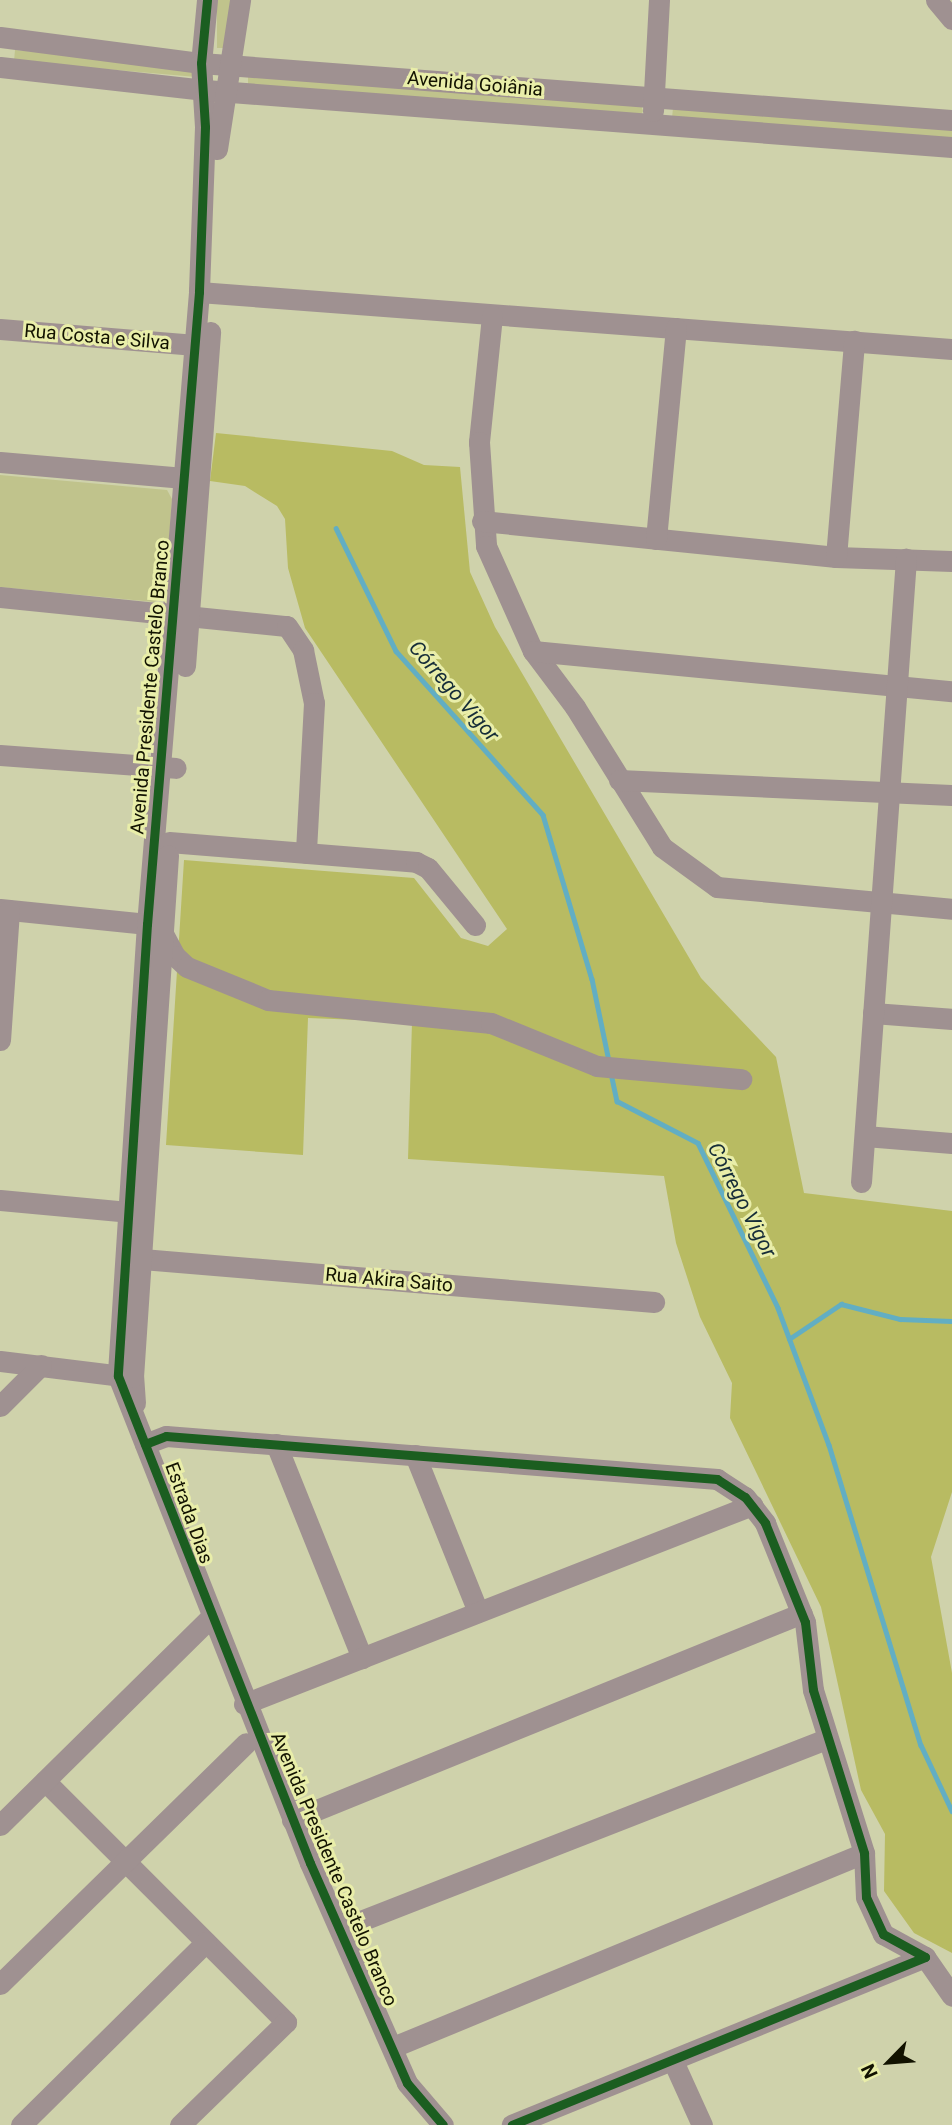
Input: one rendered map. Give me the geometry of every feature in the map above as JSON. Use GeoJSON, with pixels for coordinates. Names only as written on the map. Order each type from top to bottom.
{"type":"FeatureCollection","features":[{"type":"Feature","properties":{"kind":"street","name":"Avenida Presidente Castelo Branco"},"geometry":{"type":"LineString","coordinates":[[125,1377],[154,927],[182,614],[205,293],[214,90],[201,63],[207,0]]}},
{"type":"Feature","properties":{"kind":"street","name":"Avenida Presidente Castelo Branco"},"geometry":{"type":"LineString","coordinates":[[214,90],[233,65],[240,0]]}},
{"type":"Feature","properties":{"kind":"street"},"geometry":{"type":"LineString","coordinates":[[652,124],[659,0]]}},
{"type":"Feature","properties":{"kind":"street"},"geometry":{"type":"LineString","coordinates":[[936,0],[952,19]]}},
{"type":"Feature","properties":{"kind":"street","name":"Avenida Goiânia"},"geometry":{"type":"LineString","coordinates":[[0,37],[201,63],[952,121]]}},
{"type":"Feature","properties":{"kind":"street","name":"Avenida Goiânia"},"geometry":{"type":"LineString","coordinates":[[0,67],[214,90],[952,147]]}},
{"type":"Feature","properties":{"kind":"street","name":"Avenida Presidente Castelo Branco"},"geometry":{"type":"LineString","coordinates":[[192,478],[195,345],[205,293]]}},
{"type":"Feature","properties":{"kind":"street"},"geometry":{"type":"LineString","coordinates":[[205,293],[952,349]]}},
{"type":"Feature","properties":{"kind":"street"},"geometry":{"type":"LineString","coordinates":[[492,316],[479,442],[482,521],[500,583],[533,651],[575,707],[662,847],[717,887],[952,909]]}},
{"type":"Feature","properties":{"kind":"street"},"geometry":{"type":"LineString","coordinates":[[656,539],[676,328]]}},
{"type":"Feature","properties":{"kind":"street","name":"Rua Costa e Silva"},"geometry":{"type":"LineString","coordinates":[[0,329],[195,345]]}},
{"type":"Feature","properties":{"kind":"street"},"geometry":{"type":"LineString","coordinates":[[836,557],[854,341]]}},
{"type":"Feature","properties":{"kind":"street"},"geometry":{"type":"LineString","coordinates":[[0,462],[192,478]]}},
{"type":"Feature","properties":{"kind":"street"},"geometry":{"type":"LineString","coordinates":[[482,521],[836,557],[952,561]]}},
{"type":"Feature","properties":{"kind":"street"},"geometry":{"type":"LineString","coordinates":[[861,1182],[881,903],[892,791],[906,559]]}},
{"type":"Feature","properties":{"kind":"street"},"geometry":{"type":"LineString","coordinates":[[0,597],[287,626],[303,650],[314,704],[306,853]]}},
{"type":"Feature","properties":{"kind":"street"},"geometry":{"type":"LineString","coordinates":[[533,651],[952,691]]}},
{"type":"Feature","properties":{"kind":"street"},"geometry":{"type":"LineString","coordinates":[[0,755],[169,767]]}},
{"type":"Feature","properties":{"kind":"street","name":"Avenida Presidente Castelo Branco"},"geometry":{"type":"LineString","coordinates":[[154,927],[169,842],[169,767]]}},
{"type":"Feature","properties":{"kind":"street"},"geometry":{"type":"LineString","coordinates":[[619,780],[892,791],[952,796]]}},
{"type":"Feature","properties":{"kind":"street"},"geometry":{"type":"LineString","coordinates":[[169,842],[416,862],[428,868],[475,925]]}},
{"type":"Feature","properties":{"kind":"street"},"geometry":{"type":"LineString","coordinates":[[0,1040],[4,910],[154,927],[175,956],[187,967],[268,1000],[491,1023],[597,1066],[621,1072],[741,1079]]}},
{"type":"Feature","properties":{"kind":"street"},"geometry":{"type":"LineString","coordinates":[[873,1013],[952,1019]]}},
{"type":"Feature","properties":{"kind":"street"},"geometry":{"type":"LineString","coordinates":[[865,1136],[952,1143]]}},
{"type":"Feature","properties":{"kind":"street"},"geometry":{"type":"LineString","coordinates":[[0,1200],[136,1213]]}},
{"type":"Feature","properties":{"kind":"street","name":"Rua Akira Saito"},"geometry":{"type":"LineString","coordinates":[[133,1259],[654,1302]]}},
{"type":"Feature","properties":{"kind":"street"},"geometry":{"type":"LineString","coordinates":[[0,1361],[125,1377]]}},
{"type":"Feature","properties":{"kind":"street"},"geometry":{"type":"LineString","coordinates":[[0,1406],[41,1365]]}},
{"type":"Feature","properties":{"kind":"street","name":"Estrada Dias"},"geometry":{"type":"LineString","coordinates":[[125,1377],[145,1444],[210,1618]]}},
{"type":"Feature","properties":{"kind":"street"},"geometry":{"type":"LineString","coordinates":[[145,1444],[166,1436],[717,1479],[752,1505],[765,1523],[802,1613],[826,1739],[864,1853],[866,1897],[883,1934],[925,1957],[952,1996]]}},
{"type":"Feature","properties":{"kind":"street"},"geometry":{"type":"LineString","coordinates":[[276,1444],[362,1658]]}},
{"type":"Feature","properties":{"kind":"street"},"geometry":{"type":"LineString","coordinates":[[415,1455],[478,1612]]}},
{"type":"Feature","properties":{"kind":"street"},"geometry":{"type":"LineString","coordinates":[[244,1704],[752,1505]]}},
{"type":"Feature","properties":{"kind":"street"},"geometry":{"type":"LineString","coordinates":[[292,1820],[802,1613]]}},
{"type":"Feature","properties":{"kind":"street","name":"Avenida Presidente Castelo Branco"},"geometry":{"type":"LineString","coordinates":[[210,1618],[244,1704],[253,1738],[292,1820],[407,2083],[443,2125]]}},
{"type":"Feature","properties":{"kind":"street"},"geometry":{"type":"LineString","coordinates":[[0,1825],[210,1618]]}},
{"type":"Feature","properties":{"kind":"street"},"geometry":{"type":"LineString","coordinates":[[0,1984],[253,1738]]}},
{"type":"Feature","properties":{"kind":"street"},"geometry":{"type":"LineString","coordinates":[[340,1929],[826,1739]]}},
{"type":"Feature","properties":{"kind":"street"},"geometry":{"type":"LineString","coordinates":[[45,1781],[286,2022],[180,2125]]}},
{"type":"Feature","properties":{"kind":"street"},"geometry":{"type":"LineString","coordinates":[[393,2047],[864,1853]]}},
{"type":"Feature","properties":{"kind":"street"},"geometry":{"type":"LineString","coordinates":[[21,2125],[206,1942]]}},
{"type":"Feature","properties":{"kind":"street"},"geometry":{"type":"LineString","coordinates":[[512,2125],[673,2062],[925,1957]]}},
{"type":"Feature","properties":{"kind":"street"},"geometry":{"type":"LineString","coordinates":[[673,2062],[702,2125]]}},
{"type":"Feature","properties":{"kind":"green space"},"geometry":{"type":"Polygon","coordinates":[[[217,0],[235,0],[235,48],[217,48],[217,0]]]}},
{"type":"Feature","properties":{"kind":"green space"},"geometry":{"type":"Polygon","coordinates":[[[15,50],[194,66],[193,77],[14,61],[15,50]]]}},
{"type":"Feature","properties":{"kind":"green space"},"geometry":{"type":"Polygon","coordinates":[[[248,76],[641,105],[643,111],[641,115],[248,84],[248,76]]]}},
{"type":"Feature","properties":{"kind":"green space"},"geometry":{"type":"Polygon","coordinates":[[[673,108],[952,127],[952,143],[672,118],[673,108]]]}},
{"type":"Feature","properties":{"kind":"green space"},"geometry":{"type":"Polygon","coordinates":[[[216,433],[392,451],[424,465],[460,467],[470,572],[495,627],[701,978],[776,1057],[804,1193],[952,1211],[952,1492],[931,1557],[952,1673],[952,1953],[914,1933],[884,1891],[885,1834],[861,1790],[821,1607],[730,1418],[732,1383],[700,1317],[676,1243],[664,1176],[408,1159],[412,1022],[308,1018],[303,1155],[166,1145],[184,860],[414,878],[461,938],[488,946],[507,929],[305,628],[288,568],[285,519],[277,506],[245,486],[210,481],[216,433]]]}},
{"type":"Feature","properties":{"kind":"green space"},"geometry":{"type":"Polygon","coordinates":[[[0,475],[167,490],[172,499],[165,596],[154,602],[0,587],[0,475]]]}},
{"type":"Feature","properties":{"kind":"waterway","name":"Córrego Vigor"},"geometry":{"type":"LineString","coordinates":[[336,528],[396,651],[543,815],[592,979],[609,1061]]}},
{"type":"Feature","properties":{"kind":"waterway","name":"Córrego Vigor"},"geometry":{"type":"LineString","coordinates":[[611,1073],[617,1101],[698,1143],[778,1308],[829,1445],[921,1745],[952,1811]]}},
{"type":"Feature","properties":{"kind":"waterway"},"geometry":{"type":"LineString","coordinates":[[789,1339],[841,1304],[900,1319],[952,1321]]}},
{"type":"Feature","properties":{"kind":"cycle path"},"geometry":{"type":"LineString","coordinates":[[207,0],[201,63],[205,127],[199,292],[147,924],[118,1376],[310,1863],[407,2083],[443,2125]]}},
{"type":"Feature","properties":{"kind":"cycle path"},"geometry":{"type":"LineString","coordinates":[[145,1444],[166,1436],[717,1479],[745,1497],[765,1523],[805,1622],[813,1690],[864,1853],[866,1897],[883,1934],[925,1957],[512,2125]]}}]}
